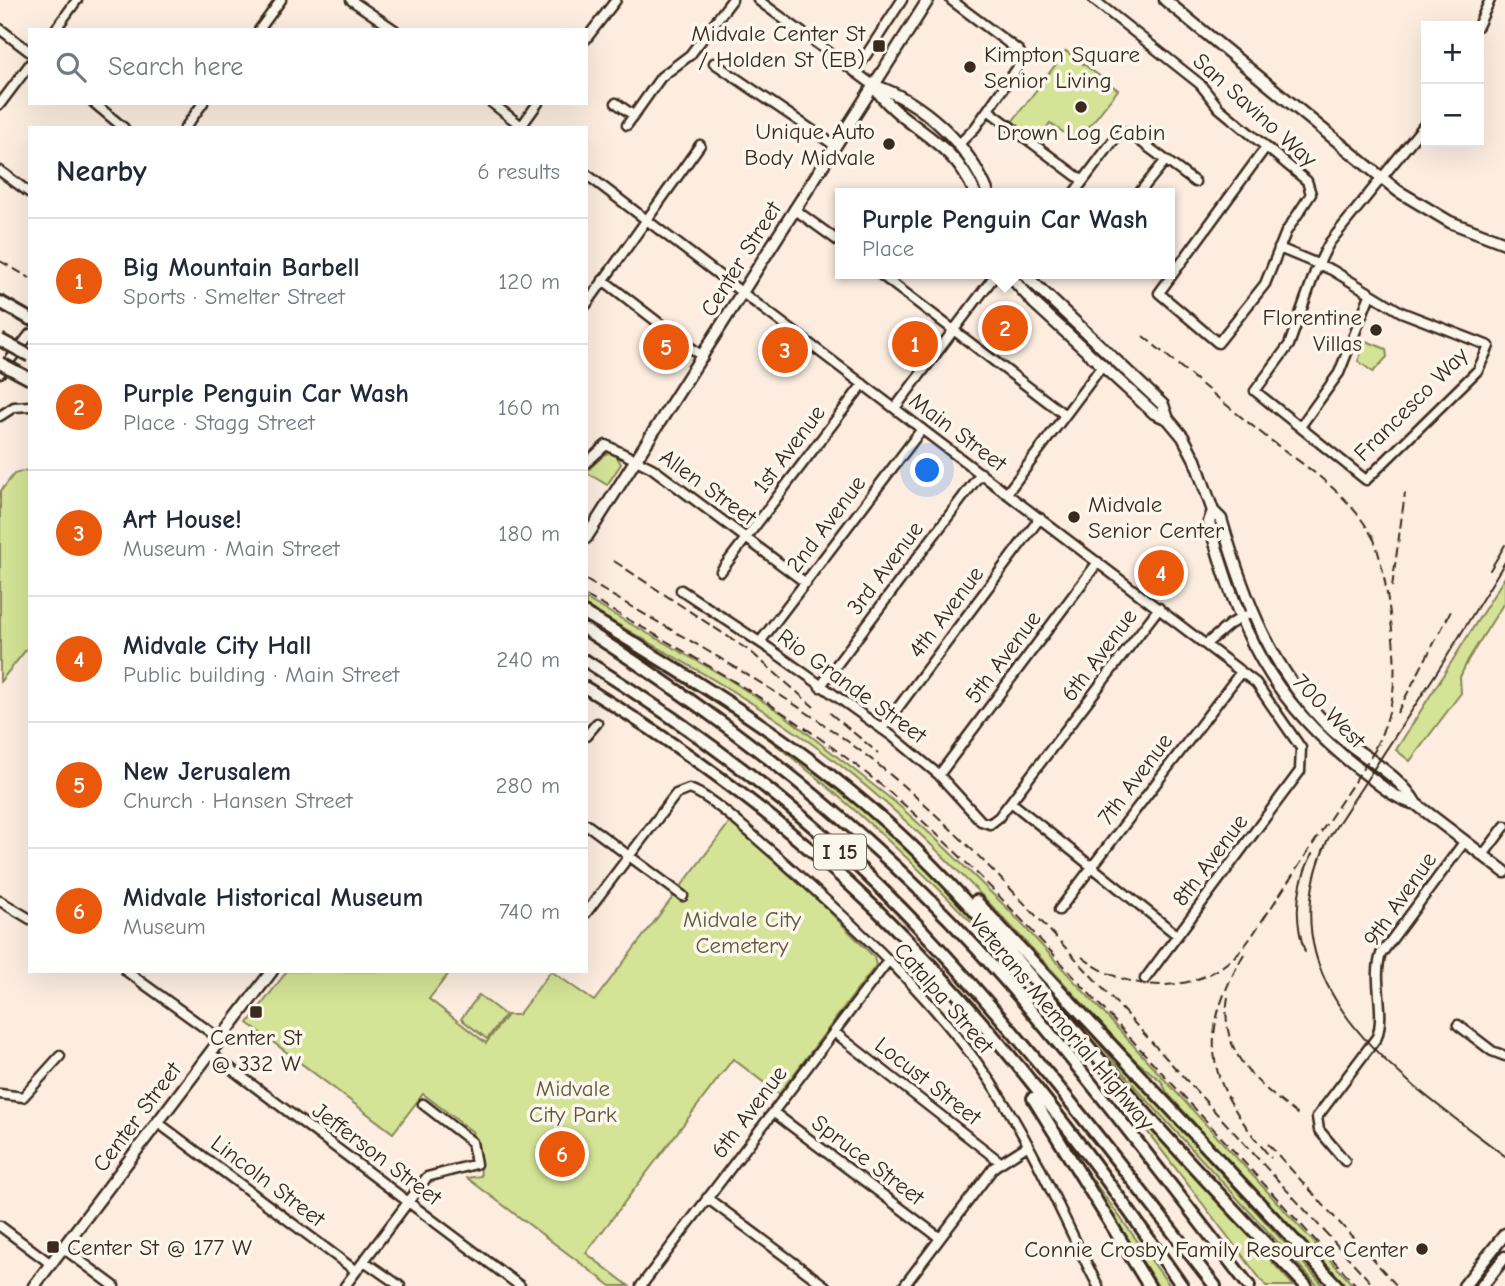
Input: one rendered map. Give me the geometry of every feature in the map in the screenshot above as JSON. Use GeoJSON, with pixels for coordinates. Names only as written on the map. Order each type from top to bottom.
{"type":"FeatureCollection","features":[{"type":"Feature","properties":{"kind":"highway"},"geometry":{"type":"LineString","coordinates":[[0,302],[28,317]]}},
{"type":"Feature","properties":{"kind":"highway"},"geometry":{"type":"LineString","coordinates":[[0,340],[28,355]]}},
{"type":"Feature","properties":{"kind":"highway"},"geometry":{"type":"LineString","coordinates":[[0,363],[28,378]]}},
{"type":"Feature","properties":{"kind":"highway"},"geometry":{"type":"LineString","coordinates":[[588,615],[754,718],[930,856],[995,920],[1334,1286]]}},
{"type":"Feature","properties":{"kind":"highway","name":"Veterans Memorial Highway"},"geometry":{"type":"LineString","coordinates":[[588,631],[678,690],[766,755],[839,815],[907,878],[1004,979],[1249,1286]]}},
{"type":"Feature","properties":{"kind":"highway","name":"Veterans Memorial Highway"},"geometry":{"type":"LineString","coordinates":[[588,661],[660,709],[779,800],[919,927],[1049,1074],[1215,1286]]}},
{"type":"Feature","properties":{"kind":"highway"},"geometry":{"type":"LineString","coordinates":[[588,689],[709,770],[819,858],[904,937],[984,1026],[1112,1189],[1182,1286]]}},
{"type":"Feature","properties":{"kind":"highway"},"geometry":{"type":"LineString","coordinates":[[869,807],[963,897],[1149,1117],[1306,1286]]}},
{"type":"Feature","properties":{"kind":"highway"},"geometry":{"type":"LineString","coordinates":[[984,1026],[1042,1112],[1149,1286]]}},
{"type":"Feature","properties":{"kind":"main road","name":"Center Street"},"geometry":{"type":"LineString","coordinates":[[588,535],[639,460],[834,145],[928,0]]}},
{"type":"Feature","properties":{"kind":"main road"},"geometry":{"type":"LineString","coordinates":[[1166,0],[1381,178],[1430,212],[1505,243]]}},
{"type":"Feature","properties":{"kind":"main road"},"geometry":{"type":"LineString","coordinates":[[873,85],[890,91],[945,129],[959,144],[985,188]]}},
{"type":"Feature","properties":{"kind":"main road"},"geometry":{"type":"LineString","coordinates":[[873,85],[884,101],[944,147],[958,163],[972,188]]}},
{"type":"Feature","properties":{"kind":"main road"},"geometry":{"type":"LineString","coordinates":[[1012,279],[1034,303],[1154,413],[1168,419]]}},
{"type":"Feature","properties":{"kind":"main road"},"geometry":{"type":"LineString","coordinates":[[1029,279],[1163,405],[1168,419],[1190,449],[1213,511]]}},
{"type":"Feature","properties":{"kind":"main road","name":"700 West"},"geometry":{"type":"LineString","coordinates":[[1416,804],[1402,801],[1342,755],[1305,720],[1267,671],[1239,619],[1209,522],[1213,511],[1220,519],[1251,613],[1273,654],[1311,708],[1350,746],[1409,791],[1416,804],[1505,872]]}},
{"type":"Feature","properties":{"kind":"main road","name":"Center Street"},"geometry":{"type":"LineString","coordinates":[[34,1286],[270,973]]}},
{"type":"Feature","properties":{"kind":"main road"},"geometry":{"type":"LineString","coordinates":[[1464,1286],[1505,1234]]}},
{"type":"Feature","properties":{"kind":"main road"},"geometry":{"type":"LineString","coordinates":[[1482,1286],[1505,1257]]}},
{"type":"Feature","properties":{"kind":"street"},"geometry":{"type":"LineString","coordinates":[[56,28],[77,0]]}},
{"type":"Feature","properties":{"kind":"street"},"geometry":{"type":"LineString","coordinates":[[260,28],[281,0]]}},
{"type":"Feature","properties":{"kind":"street"},"geometry":{"type":"LineString","coordinates":[[351,0],[362,3],[393,28]]}},
{"type":"Feature","properties":{"kind":"street"},"geometry":{"type":"LineString","coordinates":[[588,37],[616,0]]}},
{"type":"Feature","properties":{"kind":"street"},"geometry":{"type":"LineString","coordinates":[[627,125],[666,71],[690,55],[732,0]]}},
{"type":"Feature","properties":{"kind":"street"},"geometry":{"type":"LineString","coordinates":[[758,0],[873,85]]}},
{"type":"Feature","properties":{"kind":"street"},"geometry":{"type":"LineString","coordinates":[[855,72],[902,0]]}},
{"type":"Feature","properties":{"kind":"street"},"geometry":{"type":"LineString","coordinates":[[951,0],[1019,51],[1023,57],[1021,67],[959,144]]}},
{"type":"Feature","properties":{"kind":"street","name":"San Savino Way"},"geometry":{"type":"LineString","coordinates":[[1094,0],[1200,84],[1219,108],[1307,181],[1311,189],[1279,248],[1265,284],[1218,343],[1159,293],[1169,279]]}},
{"type":"Feature","properties":{"kind":"street"},"geometry":{"type":"LineString","coordinates":[[1480,21],[1489,0]]}},
{"type":"Feature","properties":{"kind":"street"},"geometry":{"type":"LineString","coordinates":[[0,29],[28,50]]}},
{"type":"Feature","properties":{"kind":"street"},"geometry":{"type":"LineString","coordinates":[[714,63],[834,145]]}},
{"type":"Feature","properties":{"kind":"street"},"geometry":{"type":"LineString","coordinates":[[0,104],[28,67]]}},
{"type":"Feature","properties":{"kind":"street"},"geometry":{"type":"LineString","coordinates":[[617,103],[633,115]]}},
{"type":"Feature","properties":{"kind":"street"},"geometry":{"type":"LineString","coordinates":[[96,105],[122,126]]}},
{"type":"Feature","properties":{"kind":"street"},"geometry":{"type":"LineString","coordinates":[[187,126],[202,105]]}},
{"type":"Feature","properties":{"kind":"street"},"geometry":{"type":"LineString","coordinates":[[494,105],[521,126]]}},
{"type":"Feature","properties":{"kind":"street"},"geometry":{"type":"LineString","coordinates":[[523,126],[537,105]]}},
{"type":"Feature","properties":{"kind":"street"},"geometry":{"type":"LineString","coordinates":[[988,110],[1083,181]]}},
{"type":"Feature","properties":{"kind":"street"},"geometry":{"type":"LineString","coordinates":[[1318,264],[1334,235],[1421,129]]}},
{"type":"Feature","properties":{"kind":"street"},"geometry":{"type":"LineString","coordinates":[[1078,188],[1116,137],[1124,132],[1132,135],[1195,182]]}},
{"type":"Feature","properties":{"kind":"street"},"geometry":{"type":"LineString","coordinates":[[588,302],[700,145]]}},
{"type":"Feature","properties":{"kind":"street","name":"San Savino Way"},"geometry":{"type":"LineString","coordinates":[[1175,271],[1266,147]]}},
{"type":"Feature","properties":{"kind":"street"},"geometry":{"type":"LineString","coordinates":[[1143,188],[1166,160]]}},
{"type":"Feature","properties":{"kind":"street"},"geometry":{"type":"LineString","coordinates":[[0,171],[28,192]]}},
{"type":"Feature","properties":{"kind":"street","name":"Main Street"},"geometry":{"type":"LineString","coordinates":[[588,176],[1241,672],[1264,692],[1301,748],[1302,763]]}},
{"type":"Feature","properties":{"kind":"street"},"geometry":{"type":"LineString","coordinates":[[794,209],[835,239]]}},
{"type":"Feature","properties":{"kind":"street"},"geometry":{"type":"LineString","coordinates":[[1279,248],[1318,264],[1370,295],[1339,373],[1300,427]]}},
{"type":"Feature","properties":{"kind":"street","name":"Francesco Way"},"geometry":{"type":"LineString","coordinates":[[1318,264],[1289,345],[1255,391],[1366,480],[1478,370],[1489,346],[1419,320],[1370,295]]}},
{"type":"Feature","properties":{"kind":"street"},"geometry":{"type":"LineString","coordinates":[[886,279],[1065,415]]}},
{"type":"Feature","properties":{"kind":"street"},"geometry":{"type":"LineString","coordinates":[[895,408],[992,279]]}},
{"type":"Feature","properties":{"kind":"street"},"geometry":{"type":"LineString","coordinates":[[603,280],[703,357]]}},
{"type":"Feature","properties":{"kind":"street"},"geometry":{"type":"LineString","coordinates":[[0,373],[28,337]]}},
{"type":"Feature","properties":{"kind":"street"},"geometry":{"type":"LineString","coordinates":[[1007,493],[1102,366]]}},
{"type":"Feature","properties":{"kind":"street","name":"1st Avenue"},"geometry":{"type":"LineString","coordinates":[[721,571],[863,384]]}},
{"type":"Feature","properties":{"kind":"street"},"geometry":{"type":"LineString","coordinates":[[0,416],[14,407],[28,406]]}},
{"type":"Feature","properties":{"kind":"street","name":"2nd Avenue"},"geometry":{"type":"LineString","coordinates":[[760,642],[922,429]]}},
{"type":"Feature","properties":{"kind":"street","name":"Allen Street"},"geometry":{"type":"LineString","coordinates":[[588,461],[606,445],[639,460],[806,583]]}},
{"type":"Feature","properties":{"kind":"street","name":"3rd Avenue"},"geometry":{"type":"LineString","coordinates":[[820,687],[981,473]]}},
{"type":"Feature","properties":{"kind":"street","name":"4th Avenue"},"geometry":{"type":"LineString","coordinates":[[882,729],[1040,518]]}},
{"type":"Feature","properties":{"kind":"street","name":"5th Avenue"},"geometry":{"type":"LineString","coordinates":[[939,775],[1098,562]]}},
{"type":"Feature","properties":{"kind":"street","name":"Rio Grande Street"},"geometry":{"type":"LineString","coordinates":[[681,590],[760,642],[882,729],[939,775],[981,821],[990,824]]}},
{"type":"Feature","properties":{"kind":"street","name":"6th Avenue"},"geometry":{"type":"LineString","coordinates":[[990,824],[1011,802],[1159,608]]}},
{"type":"Feature","properties":{"kind":"street"},"geometry":{"type":"LineString","coordinates":[[1206,644],[1251,613]]}},
{"type":"Feature","properties":{"kind":"street","name":"7th Avenue"},"geometry":{"type":"LineString","coordinates":[[1059,910],[1241,672]]}},
{"type":"Feature","properties":{"kind":"street"},"geometry":{"type":"LineString","coordinates":[[588,734],[597,723]]}},
{"type":"Feature","properties":{"kind":"street","name":"8th Avenue"},"geometry":{"type":"LineString","coordinates":[[1145,979],[1296,778],[1302,763]]}},
{"type":"Feature","properties":{"kind":"street","name":"Catalpa Street"},"geometry":{"type":"LineString","coordinates":[[629,856],[676,794],[682,789],[694,790],[800,877],[888,961],[976,1063],[1005,1104],[1098,1286]]}},
{"type":"Feature","properties":{"kind":"street"},"geometry":{"type":"LineString","coordinates":[[1011,802],[1177,935]]}},
{"type":"Feature","properties":{"kind":"street"},"geometry":{"type":"LineString","coordinates":[[588,825],[683,896]]}},
{"type":"Feature","properties":{"kind":"street"},"geometry":{"type":"LineString","coordinates":[[1483,855],[1505,826]]}},
{"type":"Feature","properties":{"kind":"street","name":"9th Avenue"},"geometry":{"type":"LineString","coordinates":[[1345,1161],[1319,1130],[1317,1117],[1377,1037],[1381,1021],[1377,975],[1381,954],[1465,841]]}},
{"type":"Feature","properties":{"kind":"street"},"geometry":{"type":"LineString","coordinates":[[588,910],[629,856]]}},
{"type":"Feature","properties":{"kind":"street"},"geometry":{"type":"LineString","coordinates":[[0,901],[28,918]]}},
{"type":"Feature","properties":{"kind":"street","name":"6th Avenue"},"geometry":{"type":"LineString","coordinates":[[641,1286],[888,961]]}},
{"type":"Feature","properties":{"kind":"street"},"geometry":{"type":"LineString","coordinates":[[128,973],[220,1040]]}},
{"type":"Feature","properties":{"kind":"street"},"geometry":{"type":"LineString","coordinates":[[1458,1026],[1492,1051],[1505,1056]]}},
{"type":"Feature","properties":{"kind":"street","name":"Locust Street"},"geometry":{"type":"LineString","coordinates":[[834,1032],[999,1161]]}},
{"type":"Feature","properties":{"kind":"street","name":"Jefferson Street"},"geometry":{"type":"LineString","coordinates":[[210,1053],[520,1286]]}},
{"type":"Feature","properties":{"kind":"street"},"geometry":{"type":"LineString","coordinates":[[0,1094],[23,1097],[61,1056]]}},
{"type":"Feature","properties":{"kind":"street"},"geometry":{"type":"LineString","coordinates":[[345,1286],[430,1174],[476,1164],[472,1142],[423,1104]]}},
{"type":"Feature","properties":{"kind":"street","name":"Spruce Street"},"geometry":{"type":"LineString","coordinates":[[773,1112],[940,1238]]}},
{"type":"Feature","properties":{"kind":"street","name":"Lincoln Street"},"geometry":{"type":"LineString","coordinates":[[157,1122],[356,1271]]}},
{"type":"Feature","properties":{"kind":"street"},"geometry":{"type":"LineString","coordinates":[[904,1286],[999,1161],[1027,1146]]}},
{"type":"Feature","properties":{"kind":"street"},"geometry":{"type":"LineString","coordinates":[[707,1198],[825,1286]]}},
{"type":"Feature","properties":{"kind":"street"},"geometry":{"type":"LineString","coordinates":[[0,1226],[51,1264]]}},
{"type":"Feature","properties":{"kind":"street"},"geometry":{"type":"LineString","coordinates":[[63,1248],[114,1286]]}},
{"type":"Feature","properties":{"kind":"street"},"geometry":{"type":"LineString","coordinates":[[364,1261],[400,1286]]}},
{"type":"Feature","properties":{"kind":"green space"},"geometry":{"type":"Polygon","coordinates":[[[1066,51],[1118,90],[1077,142],[1050,123],[1037,141],[1012,122],[1066,51]]]}},
{"type":"Feature","properties":{"kind":"green space"},"geometry":{"type":"Polygon","coordinates":[[[1366,341],[1386,349],[1387,357],[1373,372],[1358,361],[1366,341]]]}},
{"type":"Feature","properties":{"kind":"green space"},"geometry":{"type":"Polygon","coordinates":[[[605,454],[616,455],[621,464],[607,485],[588,473],[605,454]]]}},
{"type":"Feature","properties":{"kind":"green space"},"geometry":{"type":"Polygon","coordinates":[[[28,470],[28,647],[0,682],[0,492],[14,474],[28,470]]]}},
{"type":"Feature","properties":{"kind":"green space"},"geometry":{"type":"Polygon","coordinates":[[[1505,577],[1505,601],[1468,660],[1460,677],[1461,693],[1410,761],[1396,750],[1505,577]]]}},
{"type":"Feature","properties":{"kind":"green space"},"geometry":{"type":"Polygon","coordinates":[[[588,600],[722,675],[783,714],[896,803],[1010,911],[1354,1286],[1343,1286],[1168,1094],[1161,1081],[1135,1060],[1018,933],[894,810],[804,738],[724,686],[588,607],[588,600]]]}},
{"type":"Feature","properties":{"kind":"green space"},"geometry":{"type":"Polygon","coordinates":[[[715,699],[827,777],[895,835],[967,908],[1128,1103],[1294,1286],[1266,1286],[1089,1057],[1027,983],[955,905],[839,797],[715,699]]]}},
{"type":"Feature","properties":{"kind":"green space","name":"Midvale City Park"},"geometry":{"type":"Polygon","coordinates":[[[730,822],[824,906],[874,957],[876,965],[779,1094],[733,1059],[586,1253],[629,1286],[611,1286],[467,1178],[481,1176],[478,1146],[471,1136],[473,1132],[423,1094],[393,1133],[248,1023],[286,973],[449,973],[429,999],[486,1043],[507,1015],[518,1015],[550,973],[554,973],[594,1001],[730,822]]]}},
{"type":"Feature","properties":{"kind":"green space"},"geometry":{"type":"Polygon","coordinates":[[[1049,984],[1324,1286],[1318,1286],[1136,1088],[1049,984]]]}},
{"type":"Feature","properties":{"kind":"green space"},"geometry":{"type":"Polygon","coordinates":[[[479,995],[505,1015],[487,1039],[461,1019],[479,995]]]}},
{"type":"Feature","properties":{"kind":"green space"},"geometry":{"type":"Polygon","coordinates":[[[1074,1154],[1170,1286],[1158,1286],[1074,1154]]]}},
{"type":"Feature","properties":{"kind":"tram line"},"geometry":{"type":"LineString","coordinates":[[1490,570],[1505,545]]}},
{"type":"Feature","properties":{"kind":"tram line"},"geometry":{"type":"LineString","coordinates":[[1505,562],[1328,839],[1312,892],[1312,940],[1327,984],[1352,1024],[1386,1061],[1424,1095],[1505,1156]]}},
{"type":"Feature","properties":{"kind":"tram line"},"geometry":{"type":"LineString","coordinates":[[1305,952],[1299,927],[1298,902],[1302,878],[1312,854]]}},
{"type":"Feature","properties":{"kind":"railway"},"geometry":{"type":"LineString","coordinates":[[0,261],[28,277]]}},
{"type":"Feature","properties":{"kind":"railway"},"geometry":{"type":"LineString","coordinates":[[1143,336],[1339,494],[1353,508],[1375,542]]}},
{"type":"Feature","properties":{"kind":"railway"},"geometry":{"type":"LineString","coordinates":[[1392,587],[1405,493]]}},
{"type":"Feature","properties":{"kind":"railway"},"geometry":{"type":"LineString","coordinates":[[1372,534],[1387,593],[1395,667],[1388,717],[1373,751]]}},
{"type":"Feature","properties":{"kind":"railway"},"geometry":{"type":"LineString","coordinates":[[614,561],[751,652],[814,707]]}},
{"type":"Feature","properties":{"kind":"railway"},"geometry":{"type":"LineString","coordinates":[[588,581],[806,712],[876,763],[941,819],[1031,910],[1374,1286]]}},
{"type":"Feature","properties":{"kind":"railway"},"geometry":{"type":"LineString","coordinates":[[588,597],[771,705],[842,754],[907,807],[967,863],[1024,922],[1357,1286]]}},
{"type":"Feature","properties":{"kind":"railway"},"geometry":{"type":"LineString","coordinates":[[1397,713],[1451,611]]}},
{"type":"Feature","properties":{"kind":"railway"},"geometry":{"type":"LineString","coordinates":[[830,713],[878,753]]}},
{"type":"Feature","properties":{"kind":"railway"},"geometry":{"type":"LineString","coordinates":[[1263,920],[1379,744]]}},
{"type":"Feature","properties":{"kind":"railway"},"geometry":{"type":"LineString","coordinates":[[1082,957],[1099,969],[1138,983],[1179,984],[1218,969],[1235,956],[1267,913]]}},
{"type":"Feature","properties":{"kind":"railway"},"geometry":{"type":"LineString","coordinates":[[1244,954],[1218,1012],[1214,1037],[1215,1060],[1233,1107],[1271,1158]]}},
{"type":"Feature","properties":{"kind":"railway"},"geometry":{"type":"LineString","coordinates":[[1228,997],[1229,1036],[1245,1067],[1257,1081],[1301,1117]]}},
{"type":"Feature","properties":{"kind":"railway"},"geometry":{"type":"LineString","coordinates":[[1268,1144],[1397,1286]]}},
{"type":"Feature","properties":{"kind":"place","name":"Midvale Center St / Holden St (EB)"},"geometry":{"type":"Point","coordinates":[879,46]}},
{"type":"Feature","properties":{"kind":"place","name":"Kimpton Square Senior Living"},"geometry":{"type":"Point","coordinates":[970,67]}},
{"type":"Feature","properties":{"kind":"place","name":"Drown Log Cabin"},"geometry":{"type":"Point","coordinates":[1081,107]}},
{"type":"Feature","properties":{"kind":"place","name":"Unique Auto Body Midvale"},"geometry":{"type":"Point","coordinates":[889,144]}},
{"type":"Feature","properties":{"kind":"place","name":"Purple Penguin Car Wash"},"geometry":{"type":"Point","coordinates":[1005,328]}},
{"type":"Feature","properties":{"kind":"place","name":"Florentine Villas"},"geometry":{"type":"Point","coordinates":[1376,330]}},
{"type":"Feature","properties":{"kind":"place","name":"Big Mountain Barbell"},"geometry":{"type":"Point","coordinates":[915,344]}},
{"type":"Feature","properties":{"kind":"place","name":"New Jerusalem"},"geometry":{"type":"Point","coordinates":[666,347]}},
{"type":"Feature","properties":{"kind":"place","name":"Art House!"},"geometry":{"type":"Point","coordinates":[785,350]}},
{"type":"Feature","properties":{"kind":"place","name":"Midvale Senior Center"},"geometry":{"type":"Point","coordinates":[1074,517]}},
{"type":"Feature","properties":{"kind":"place","name":"Midvale City Hall"},"geometry":{"type":"Point","coordinates":[1161,573]}},
{"type":"Feature","properties":{"kind":"place","name":"Center St @ 332 W"},"geometry":{"type":"Point","coordinates":[256,1012]}},
{"type":"Feature","properties":{"kind":"place","name":"Midvale Historical Museum"},"geometry":{"type":"Point","coordinates":[562,1154]}},
{"type":"Feature","properties":{"kind":"place","name":"Center St @ 177 W"},"geometry":{"type":"Point","coordinates":[53,1247]}},
{"type":"Feature","properties":{"kind":"place","name":"Connie Crosby Family Resource Center"},"geometry":{"type":"Point","coordinates":[1422,1249]}},
{"type":"Feature","properties":{"kind":"park label","name":"Midvale City Cemetery"},"geometry":{"type":"Point","coordinates":[742,932]}}]}
